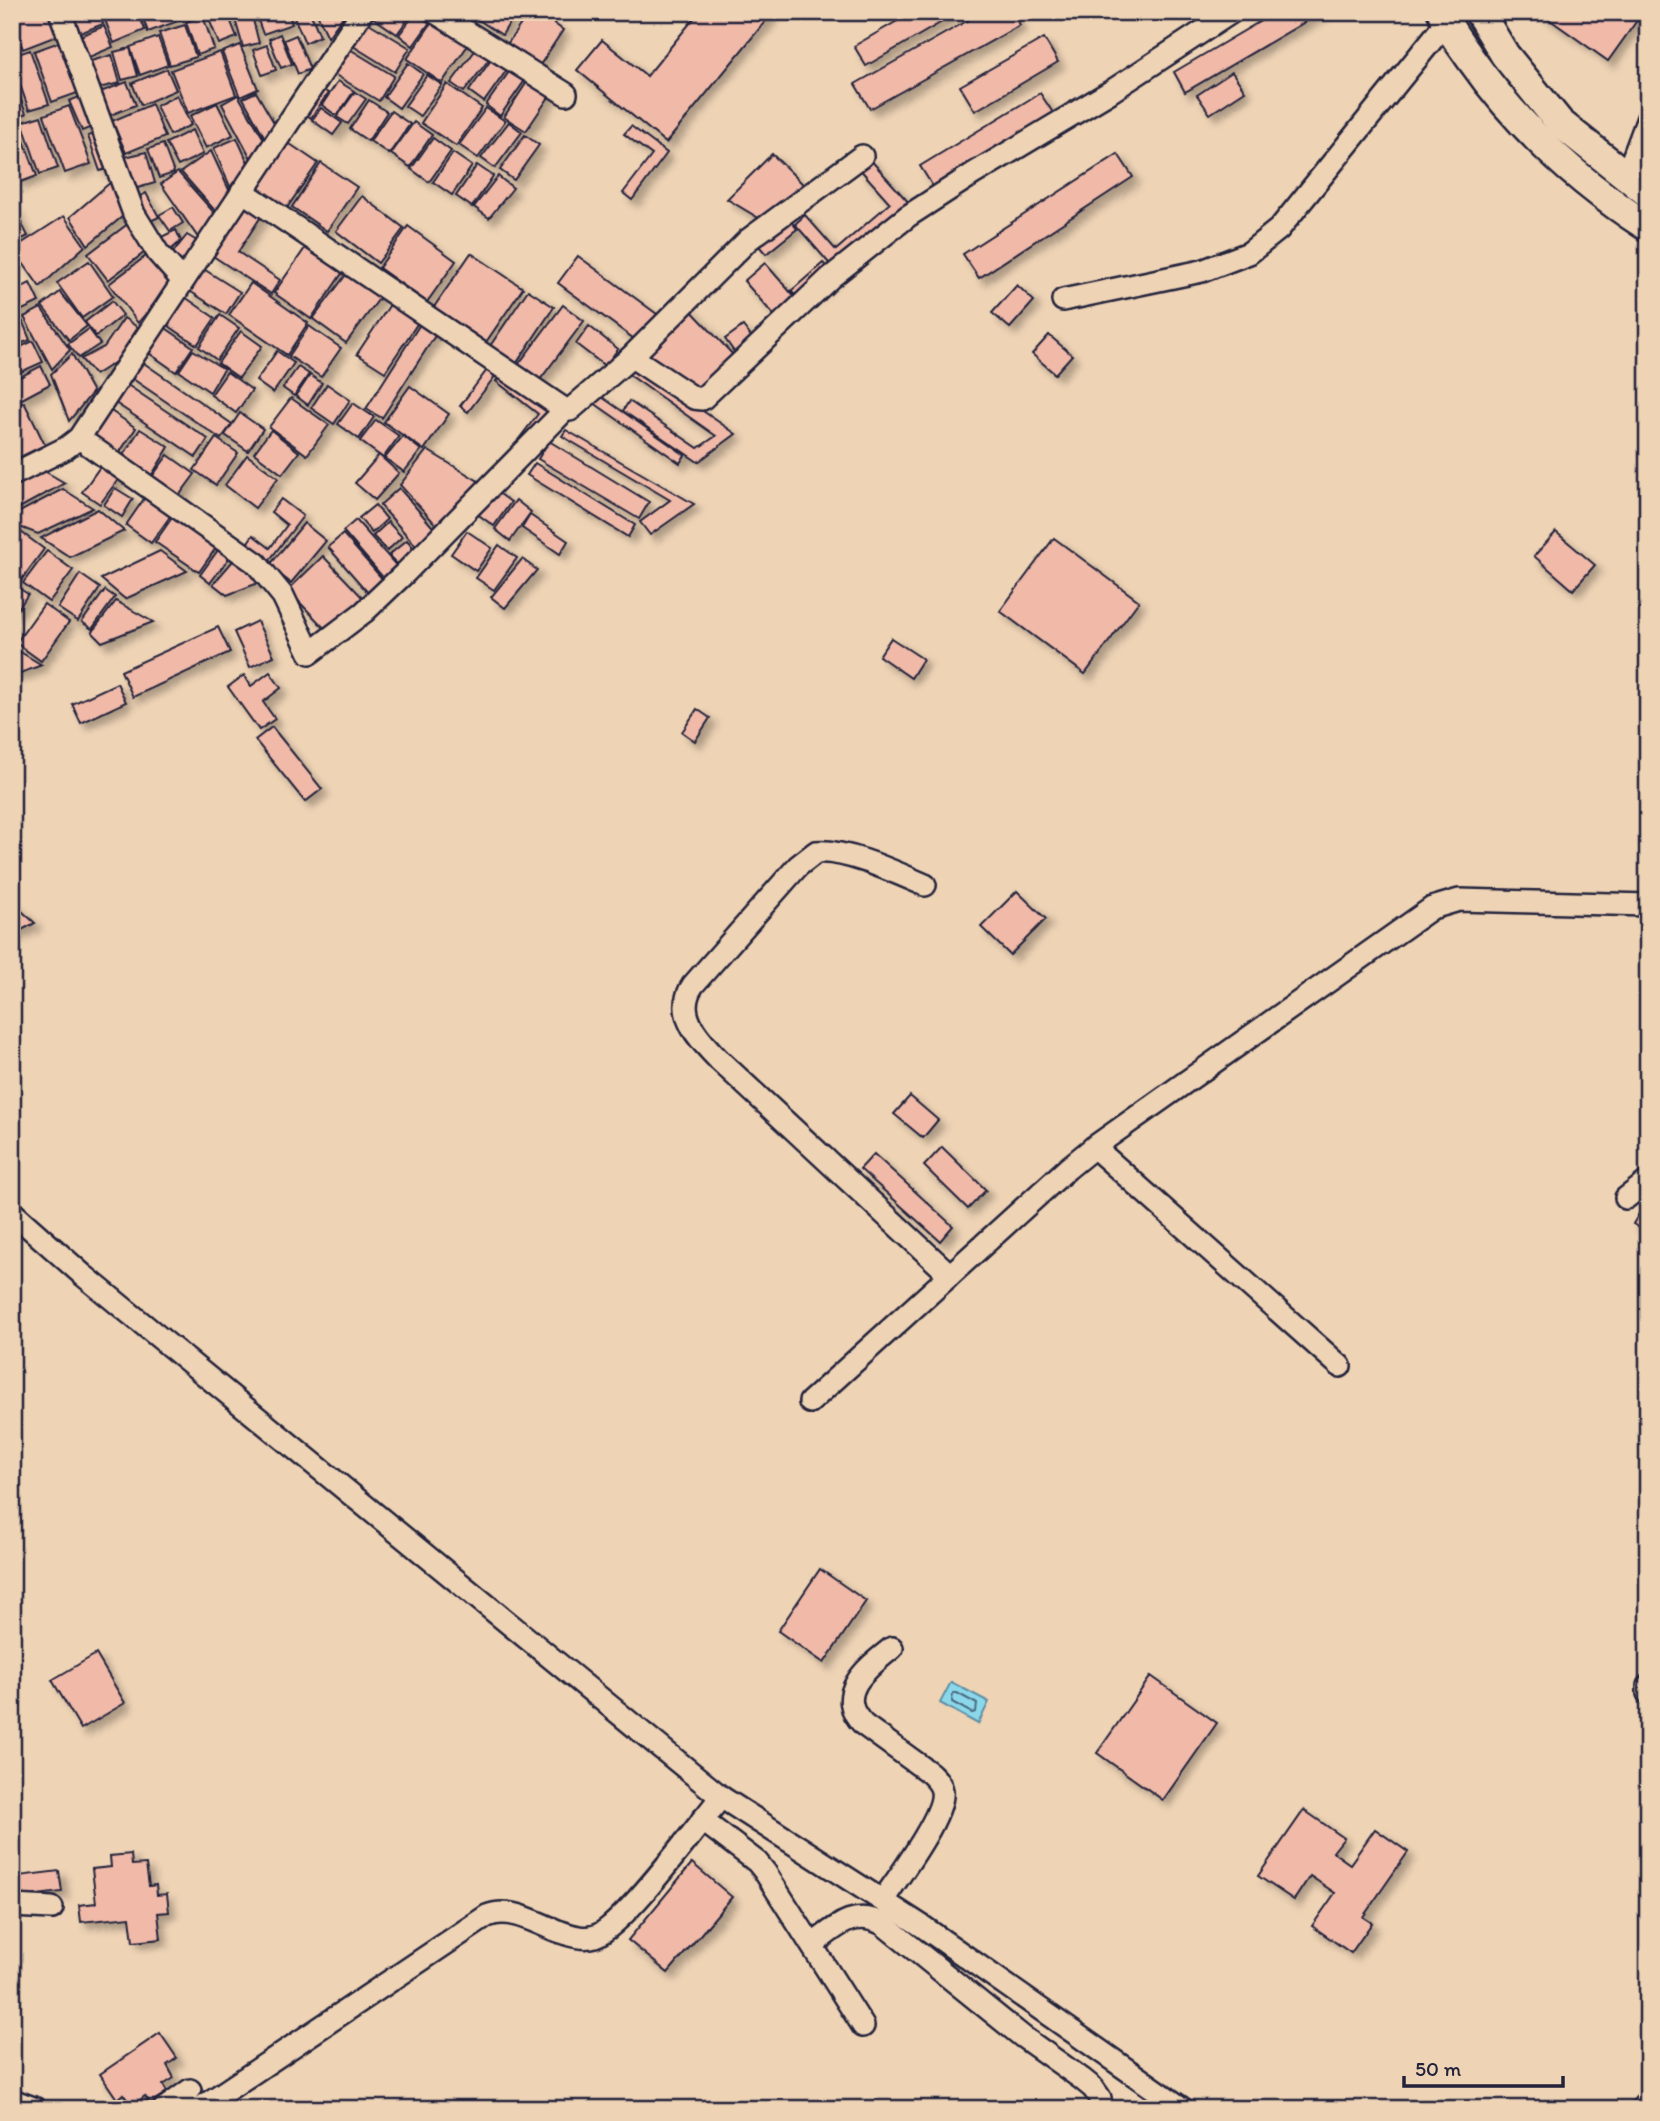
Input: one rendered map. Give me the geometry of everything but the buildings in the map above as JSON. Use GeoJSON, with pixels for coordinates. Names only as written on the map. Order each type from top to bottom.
{"type":"FeatureCollection","features":[{"type":"Feature","properties":{"kind":"main road"},"geometry":{"type":"LineString","coordinates":[[1479,12],[1505,55],[1560,123],[1637,185]]}},
{"type":"Feature","properties":{"kind":"main road"},"geometry":{"type":"LineString","coordinates":[[1448,16],[1486,80],[1558,158],[1615,207],[1648,227]]}},
{"type":"Feature","properties":{"kind":"street"},"geometry":{"type":"LineString","coordinates":[[60,12],[134,214],[158,253],[183,281]]}},
{"type":"Feature","properties":{"kind":"street"},"geometry":{"type":"LineString","coordinates":[[12,475],[66,449],[79,438],[362,12]]}},
{"type":"Feature","properties":{"kind":"street"},"geometry":{"type":"LineString","coordinates":[[435,12],[566,93]]}},
{"type":"Feature","properties":{"kind":"street"},"geometry":{"type":"LineString","coordinates":[[630,358],[694,398],[704,398],[830,278],[908,216],[1110,92],[1232,12]]}},
{"type":"Feature","properties":{"kind":"street"},"geometry":{"type":"LineString","coordinates":[[1063,300],[1202,271],[1249,253],[1279,229],[1448,16]]}},
{"type":"Feature","properties":{"kind":"street"},"geometry":{"type":"LineString","coordinates":[[1637,185],[1648,118]]}},
{"type":"Feature","properties":{"kind":"street"},"geometry":{"type":"LineString","coordinates":[[79,438],[256,563],[283,596],[310,653],[364,612],[565,410],[572,409],[630,358],[748,240],[862,156]]}},
{"type":"Feature","properties":{"kind":"street"},"geometry":{"type":"LineString","coordinates":[[242,191],[565,410]]}},
{"type":"Feature","properties":{"kind":"street"},"geometry":{"type":"LineString","coordinates":[[925,885],[846,856],[825,851],[816,852],[798,866],[693,985],[688,992],[685,1007],[692,1029],[719,1060],[950,1275]]}},
{"type":"Feature","properties":{"kind":"street"},"geometry":{"type":"LineString","coordinates":[[810,1402],[1094,1147],[1432,908],[1459,900],[1648,905]]}},
{"type":"Feature","properties":{"kind":"street"},"geometry":{"type":"LineString","coordinates":[[1094,1147],[1340,1366]]}},
{"type":"Feature","properties":{"kind":"street"},"geometry":{"type":"LineString","coordinates":[[1626,1198],[1648,1181]]}},
{"type":"Feature","properties":{"kind":"street"},"geometry":{"type":"LineString","coordinates":[[12,1212],[83,1275],[721,1797],[883,1900],[1183,2109]]}},
{"type":"Feature","properties":{"kind":"street"},"geometry":{"type":"LineString","coordinates":[[883,1900],[934,1821],[942,1802],[938,1781],[864,1725],[852,1706],[853,1690],[863,1671],[892,1648]]}},
{"type":"Feature","properties":{"kind":"street"},"geometry":{"type":"LineString","coordinates":[[1648,1686],[1648,1693]]}},
{"type":"Feature","properties":{"kind":"street"},"geometry":{"type":"LineString","coordinates":[[164,2109],[194,2099],[487,1916],[502,1912],[573,1936],[598,1935],[622,1917],[721,1797]]}},
{"type":"Feature","properties":{"kind":"street"},"geometry":{"type":"LineString","coordinates":[[702,1820],[757,1862],[863,2026]]}},
{"type":"Feature","properties":{"kind":"street"},"geometry":{"type":"LineString","coordinates":[[12,1906],[51,1908]]}},
{"type":"Feature","properties":{"kind":"street"},"geometry":{"type":"LineString","coordinates":[[812,1945],[841,1924],[853,1919],[872,1919],[883,1924],[1023,2037],[1093,2088],[1100,2098],[1101,2109]]}},
{"type":"Feature","properties":{"kind":"street"},"geometry":{"type":"LineString","coordinates":[[12,2100],[36,2109]]}},
{"type":"Feature","properties":{"kind":"street"},"geometry":{"type":"LineString","coordinates":[[1642,2109],[1648,2100]]}},
{"type":"Feature","properties":{"kind":"water"},"geometry":{"type":"Polygon","coordinates":[[[951,1682],[989,1702],[978,1724],[940,1703],[951,1682]]]}}]}
